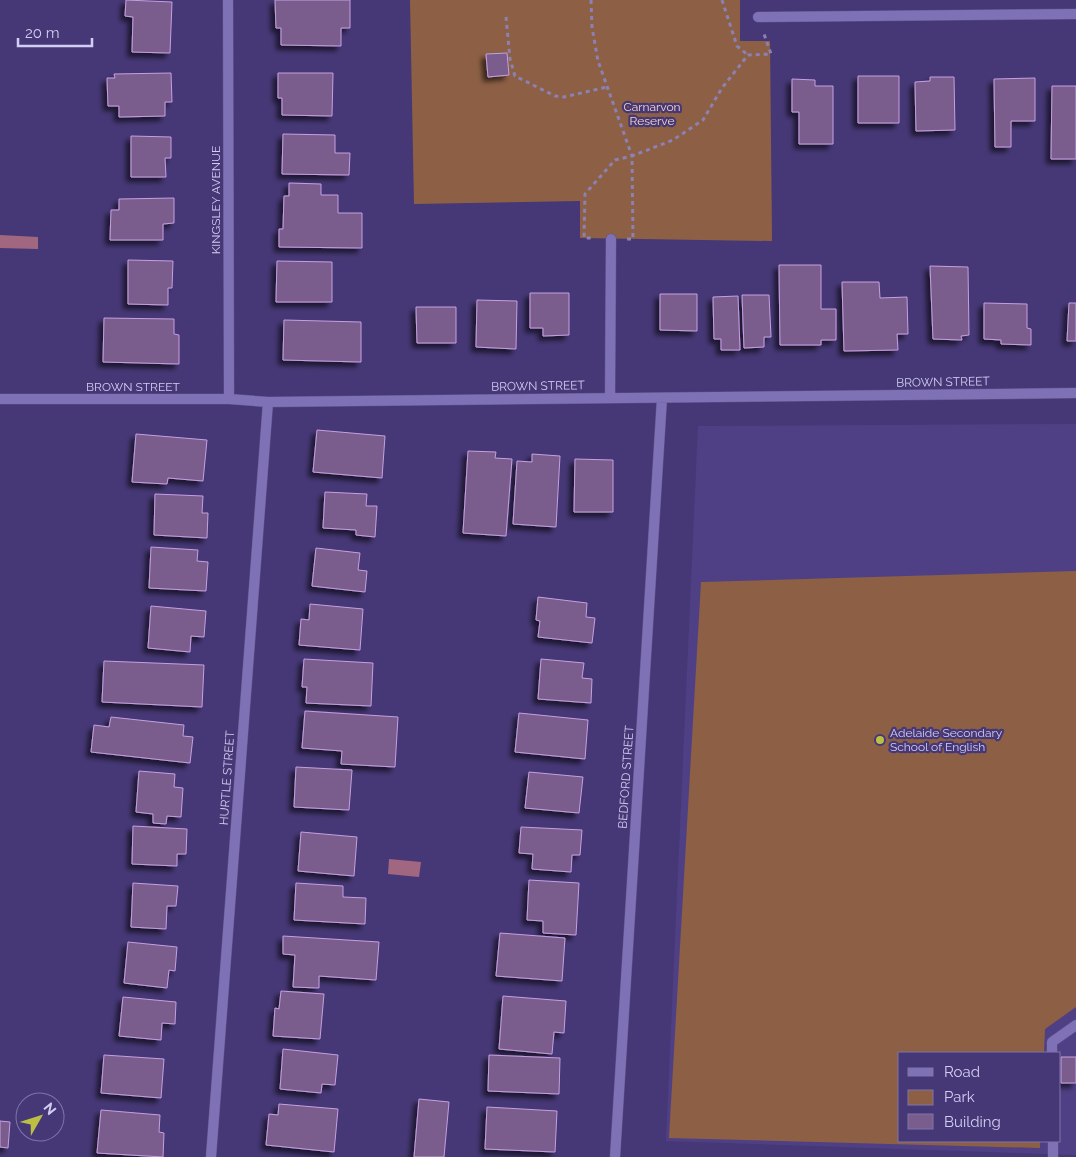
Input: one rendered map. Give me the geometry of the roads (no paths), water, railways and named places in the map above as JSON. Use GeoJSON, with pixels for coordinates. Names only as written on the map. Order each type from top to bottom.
{"type":"FeatureCollection","features":[{"type":"Feature","properties":{"kind":"street","name":"KINGSLEY AVENUE"},"geometry":{"type":"LineString","coordinates":[[228,0],[229,400]]}},
{"type":"Feature","properties":{"kind":"street"},"geometry":{"type":"LineString","coordinates":[[758,16],[1076,14]]}},
{"type":"Feature","properties":{"kind":"street"},"geometry":{"type":"LineString","coordinates":[[610,398],[611,239]]}},
{"type":"Feature","properties":{"kind":"street","name":"BROWN STREET"},"geometry":{"type":"LineString","coordinates":[[0,399],[229,400],[268,402],[1076,393]]}},
{"type":"Feature","properties":{"kind":"street","name":"BEDFORD STREET"},"geometry":{"type":"LineString","coordinates":[[615,1157],[662,398]]}},
{"type":"Feature","properties":{"kind":"street","name":"HURTLE STREET"},"geometry":{"type":"LineString","coordinates":[[212,1157],[268,402]]}},
{"type":"Feature","properties":{"kind":"street"},"geometry":{"type":"LineString","coordinates":[[1052,1052],[1052,1042],[1076,1025]]}},
{"type":"Feature","properties":{"kind":"street"},"geometry":{"type":"LineString","coordinates":[[1053,1157],[1054,1142]]}},
{"type":"Feature","properties":{"kind":"place","name":"Adelaide Secondary School of English"},"geometry":{"type":"Point","coordinates":[880,740]}},
{"type":"Feature","properties":{"kind":"park label","name":"Carnarvon Reserve"},"geometry":{"type":"Point","coordinates":[652,114]}}]}
